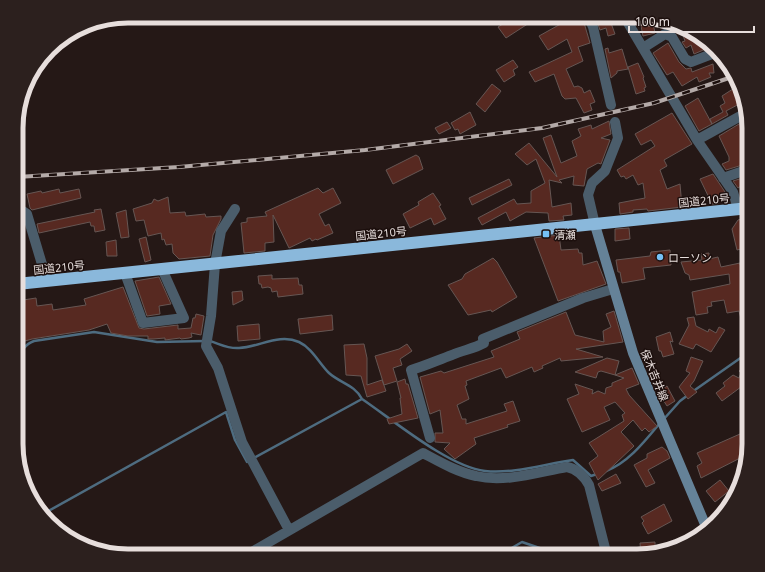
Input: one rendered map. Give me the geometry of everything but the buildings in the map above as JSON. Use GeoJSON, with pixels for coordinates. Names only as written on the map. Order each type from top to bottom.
{"type":"FeatureCollection","features":[{"type":"Feature","properties":{"kind":"highway","name":"国道210号"},"geometry":{"type":"LineString","coordinates":[[23,283],[742,209]]}},
{"type":"Feature","properties":{"kind":"main road","name":"保木吉井線"},"geometry":{"type":"LineString","coordinates":[[595,225],[633,353],[705,524]]}},
{"type":"Feature","properties":{"kind":"street"},"geometry":{"type":"LineString","coordinates":[[591,23],[611,105]]}},
{"type":"Feature","properties":{"kind":"street"},"geometry":{"type":"LineString","coordinates":[[628,23],[697,140],[742,207]]}},
{"type":"Feature","properties":{"kind":"street"},"geometry":{"type":"LineString","coordinates":[[643,48],[666,34],[672,36],[685,59],[691,62],[711,54]]}},
{"type":"Feature","properties":{"kind":"street"},"geometry":{"type":"LineString","coordinates":[[697,140],[741,116]]}},
{"type":"Feature","properties":{"kind":"street"},"geometry":{"type":"LineString","coordinates":[[595,225],[588,195],[592,183],[605,171],[616,144],[618,138],[615,122]]}},
{"type":"Feature","properties":{"kind":"street"},"geometry":{"type":"LineString","coordinates":[[723,178],[742,171]]}},
{"type":"Feature","properties":{"kind":"street"},"geometry":{"type":"LineString","coordinates":[[235,209],[221,231],[215,264],[211,316],[206,346],[218,368],[242,442],[289,530]]}},
{"type":"Feature","properties":{"kind":"street"},"geometry":{"type":"LineString","coordinates":[[23,211],[27,214],[47,281]]}},
{"type":"Feature","properties":{"kind":"street"},"geometry":{"type":"LineString","coordinates":[[125,273],[143,323],[184,318],[162,269]]}},
{"type":"Feature","properties":{"kind":"street"},"geometry":{"type":"LineString","coordinates":[[430,438],[411,370],[431,364],[453,354],[476,348],[484,343],[483,338],[584,298],[613,289]]}},
{"type":"Feature","properties":{"kind":"street"},"geometry":{"type":"LineString","coordinates":[[257,549],[423,453],[449,467],[476,476],[491,479],[506,478],[567,467],[573,468],[585,478],[589,485],[605,549]]}},
{"type":"Feature","properties":{"kind":"waterway"},"geometry":{"type":"LineString","coordinates":[[23,350],[34,341],[94,332],[157,342],[205,341]]}},
{"type":"Feature","properties":{"kind":"waterway"},"geometry":{"type":"LineString","coordinates":[[210,341],[235,348],[284,339],[299,342],[312,352],[329,373],[355,390],[362,399]]}},
{"type":"Feature","properties":{"kind":"waterway"},"geometry":{"type":"LineString","coordinates":[[692,392],[742,357]]}},
{"type":"Feature","properties":{"kind":"waterway"},"geometry":{"type":"LineString","coordinates":[[663,420],[680,401],[688,395]]}},
{"type":"Feature","properties":{"kind":"waterway"},"geometry":{"type":"LineString","coordinates":[[254,458],[362,399],[438,452],[471,468],[496,472],[573,460],[591,476],[597,474]]}},
{"type":"Feature","properties":{"kind":"waterway"},"geometry":{"type":"LineString","coordinates":[[48,511],[226,412],[235,440],[247,462],[250,460]]}},
{"type":"Feature","properties":{"kind":"waterway"},"geometry":{"type":"LineString","coordinates":[[606,471],[622,463],[629,457],[660,423]]}},
{"type":"Feature","properties":{"kind":"waterway"},"geometry":{"type":"LineString","coordinates":[[510,549],[522,542],[542,549]]}},
{"type":"Feature","properties":{"kind":"railway"},"geometry":{"type":"LineString","coordinates":[[23,177],[179,167],[365,150],[542,128],[654,103],[729,78]]}},
{"type":"Feature","properties":{"kind":"place","name":"清瀬"},"geometry":{"type":"Point","coordinates":[546,234]}},
{"type":"Feature","properties":{"kind":"place","name":"ローソン"},"geometry":{"type":"Point","coordinates":[660,257]}}]}
